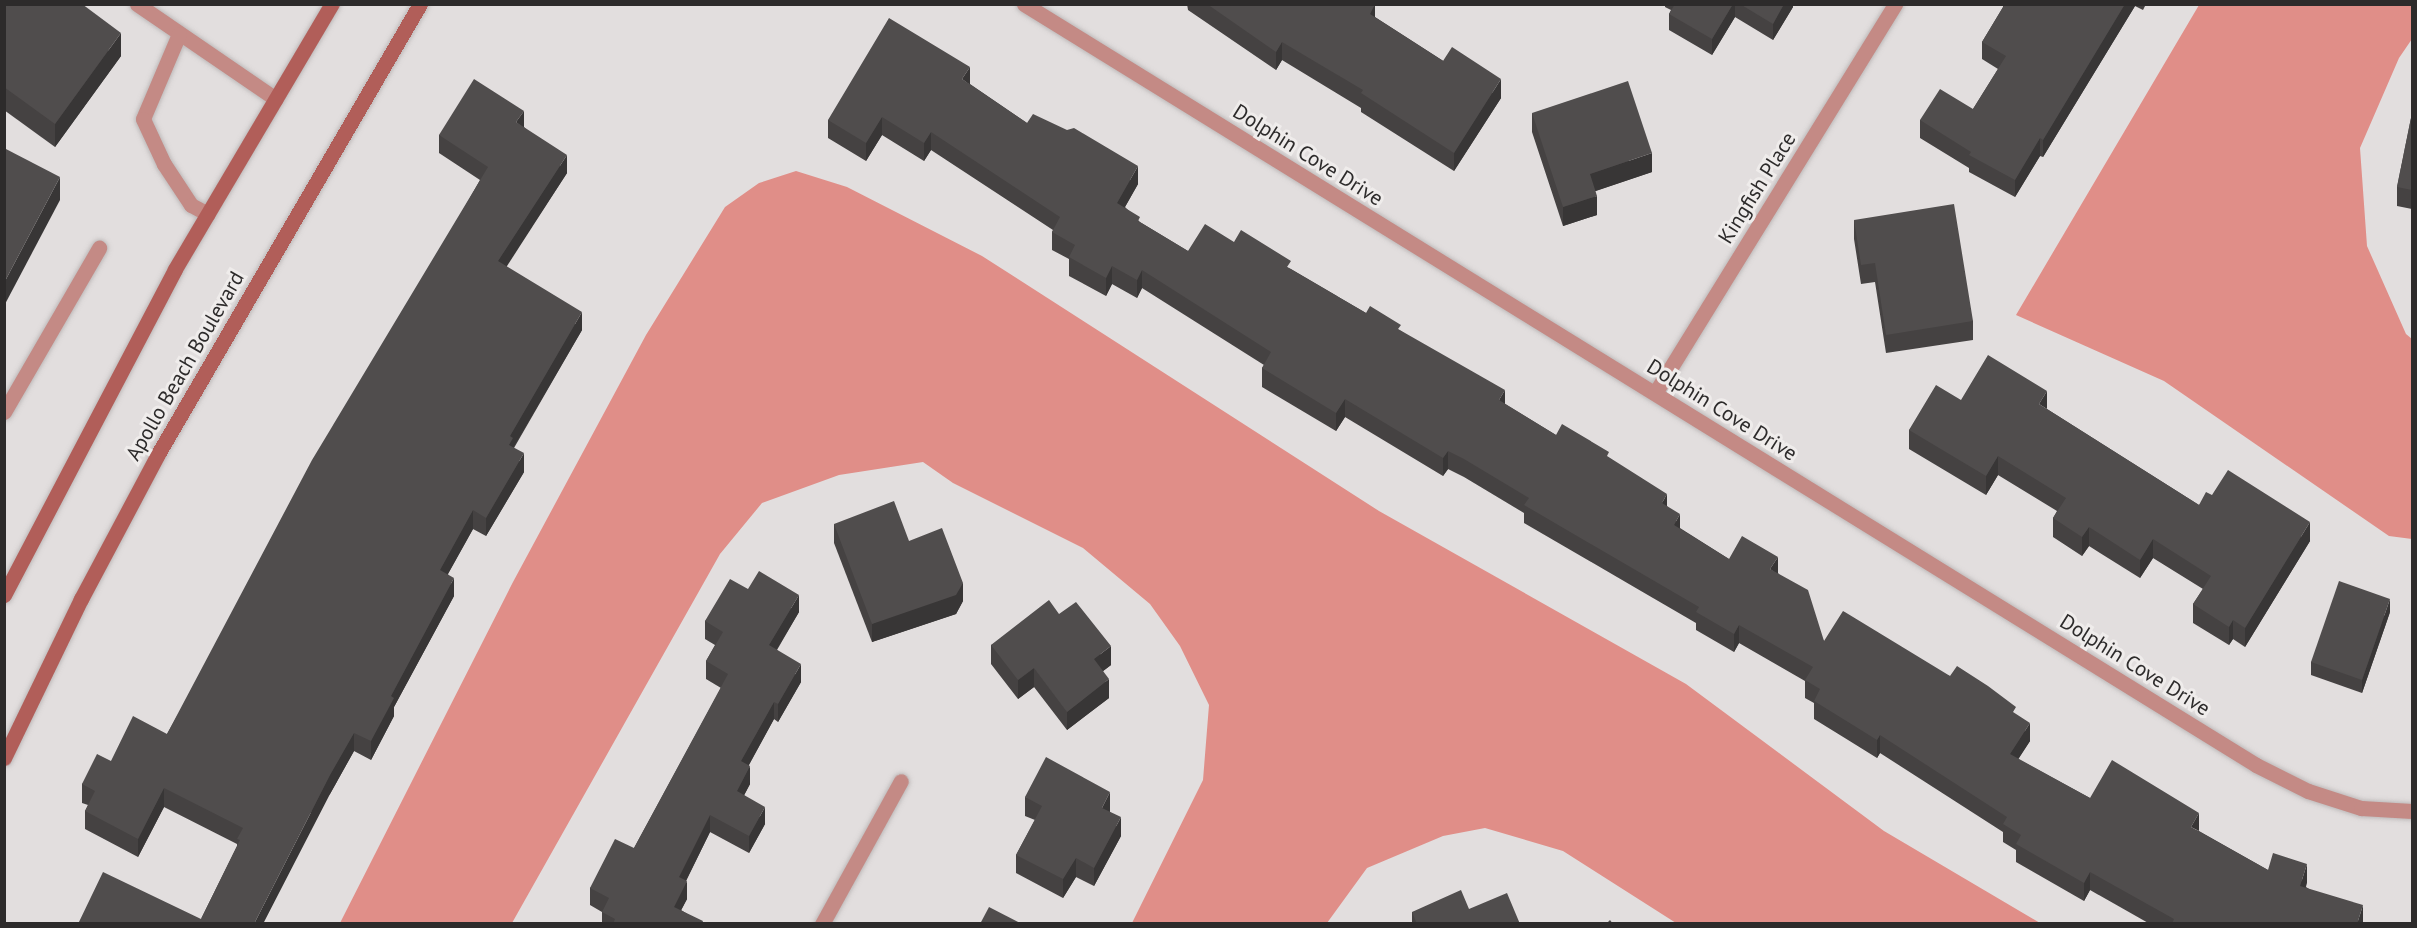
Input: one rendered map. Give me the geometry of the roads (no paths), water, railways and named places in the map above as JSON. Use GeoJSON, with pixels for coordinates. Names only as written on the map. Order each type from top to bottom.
{"type":"FeatureCollection","features":[{"type":"Feature","properties":{"kind":"main road"},"geometry":{"type":"LineString","coordinates":[[4,595],[175,268],[332,4]]}},
{"type":"Feature","properties":{"kind":"main road","name":"Apollo Beach Boulevard"},"geometry":{"type":"LineString","coordinates":[[4,758],[81,598],[158,454],[420,4]]}},
{"type":"Feature","properties":{"kind":"street"},"geometry":{"type":"LineString","coordinates":[[137,4],[276,99]]}},
{"type":"Feature","properties":{"kind":"street","name":"Dolphin Cove Drive"},"geometry":{"type":"LineString","coordinates":[[1024,4],[2256,765],[2308,791],[2361,808],[2412,811]]}},
{"type":"Feature","properties":{"kind":"street","name":"Kingfish Place"},"geometry":{"type":"LineString","coordinates":[[1655,393],[1895,4]]}},
{"type":"Feature","properties":{"kind":"street"},"geometry":{"type":"LineString","coordinates":[[172,30],[143,119],[164,164],[191,205],[208,214]]}},
{"type":"Feature","properties":{"kind":"street"},"geometry":{"type":"LineString","coordinates":[[4,412],[99,248]]}},
{"type":"Feature","properties":{"kind":"street"},"geometry":{"type":"LineString","coordinates":[[822,924],[901,781]]}}]}
